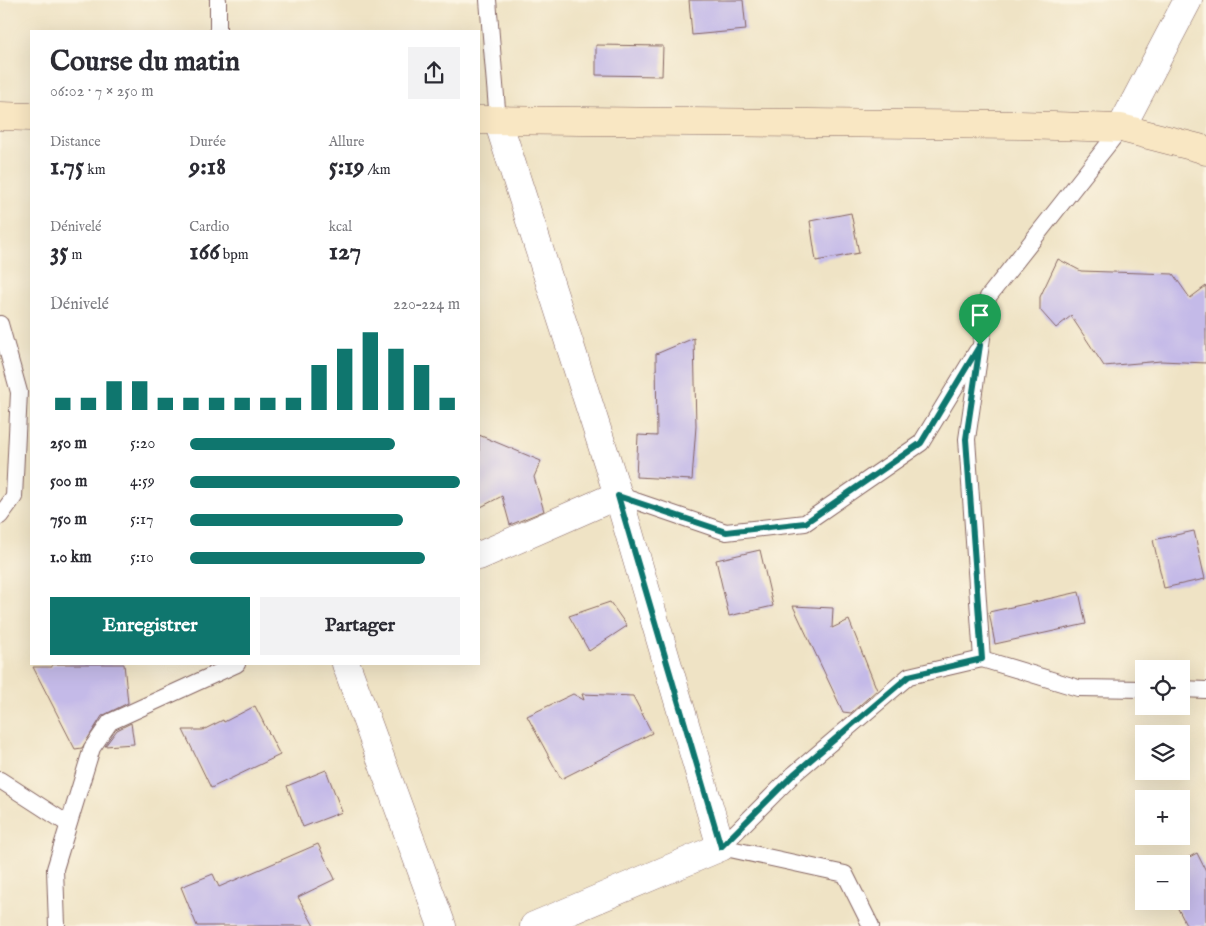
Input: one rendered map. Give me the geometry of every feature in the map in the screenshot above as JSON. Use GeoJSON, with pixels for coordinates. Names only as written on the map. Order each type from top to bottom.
{"type":"FeatureCollection","features":[{"type":"Feature","properties":{"kind":"main road"},"geometry":{"type":"LineString","coordinates":[[0,116],[30,116]]}},
{"type":"Feature","properties":{"kind":"main road"},"geometry":{"type":"LineString","coordinates":[[488,120],[1020,125],[1121,128],[1206,151]]}},
{"type":"Feature","properties":{"kind":"street"},"geometry":{"type":"LineString","coordinates":[[1121,128],[1188,0]]}},
{"type":"Feature","properties":{"kind":"street"},"geometry":{"type":"LineString","coordinates":[[488,120],[618,496],[721,847],[534,926]]}},
{"type":"Feature","properties":{"kind":"street"},"geometry":{"type":"LineString","coordinates":[[480,556],[618,496]]}},
{"type":"Feature","properties":{"kind":"street"},"geometry":{"type":"LineString","coordinates":[[346,665],[442,926]]}},
{"type":"Feature","properties":{"kind":"lane"},"geometry":{"type":"LineString","coordinates":[[218,0],[218,30]]}},
{"type":"Feature","properties":{"kind":"lane"},"geometry":{"type":"LineString","coordinates":[[488,0],[488,120]]}},
{"type":"Feature","properties":{"kind":"lane"},"geometry":{"type":"LineString","coordinates":[[982,659],[966,439],[988,297],[1121,128]]}},
{"type":"Feature","properties":{"kind":"lane"},"geometry":{"type":"LineString","coordinates":[[0,324],[20,392],[14,497],[0,516]]}},
{"type":"Feature","properties":{"kind":"lane"},"geometry":{"type":"LineString","coordinates":[[618,496],[726,532],[805,523],[921,443],[980,345]]}},
{"type":"Feature","properties":{"kind":"lane"},"geometry":{"type":"LineString","coordinates":[[721,847],[794,774],[909,676],[982,659],[1078,688],[1135,689]]}},
{"type":"Feature","properties":{"kind":"lane"},"geometry":{"type":"LineString","coordinates":[[57,926],[55,869],[92,748],[110,722],[235,665]]}},
{"type":"Feature","properties":{"kind":"lane"},"geometry":{"type":"LineString","coordinates":[[1190,689],[1206,690]]}},
{"type":"Feature","properties":{"kind":"lane"},"geometry":{"type":"LineString","coordinates":[[0,780],[68,824]]}},
{"type":"Feature","properties":{"kind":"lane"},"geometry":{"type":"LineString","coordinates":[[721,847],[845,874],[871,926]]}},
{"type":"Feature","properties":{"kind":"building"},"geometry":{"type":"Polygon","coordinates":[[[689,0],[743,0],[746,30],[692,35],[689,0]]]}},
{"type":"Feature","properties":{"kind":"building"},"geometry":{"type":"Polygon","coordinates":[[[596,45],[663,46],[662,76],[596,75],[596,45]]]}},
{"type":"Feature","properties":{"kind":"building"},"geometry":{"type":"Polygon","coordinates":[[[851,213],[859,253],[816,261],[810,221],[851,213]]]}},
{"type":"Feature","properties":{"kind":"building"},"geometry":{"type":"Polygon","coordinates":[[[1058,259],[1081,271],[1173,274],[1190,298],[1206,286],[1206,363],[1161,361],[1104,366],[1071,316],[1056,328],[1040,310],[1040,297],[1058,259]]]}},
{"type":"Feature","properties":{"kind":"building"},"geometry":{"type":"Polygon","coordinates":[[[694,338],[696,426],[692,480],[636,477],[638,435],[657,436],[656,354],[694,338]]]}},
{"type":"Feature","properties":{"kind":"building"},"geometry":{"type":"Polygon","coordinates":[[[480,435],[541,461],[534,477],[544,511],[510,525],[502,496],[480,507],[480,435]]]}},
{"type":"Feature","properties":{"kind":"building"},"geometry":{"type":"Polygon","coordinates":[[[1194,531],[1205,579],[1164,588],[1153,540],[1194,531]]]}},
{"type":"Feature","properties":{"kind":"building"},"geometry":{"type":"Polygon","coordinates":[[[760,550],[773,606],[729,616],[716,560],[760,550]]]}},
{"type":"Feature","properties":{"kind":"building"},"geometry":{"type":"Polygon","coordinates":[[[1079,592],[1086,624],[995,644],[989,612],[1079,592]]]}},
{"type":"Feature","properties":{"kind":"building"},"geometry":{"type":"Polygon","coordinates":[[[610,602],[627,626],[589,651],[569,616],[610,602]]]}},
{"type":"Feature","properties":{"kind":"building"},"geometry":{"type":"Polygon","coordinates":[[[793,606],[833,608],[832,628],[849,620],[877,690],[851,713],[843,712],[793,606]]]}},
{"type":"Feature","properties":{"kind":"building"},"geometry":{"type":"Polygon","coordinates":[[[52,665],[124,665],[128,703],[102,716],[82,748],[75,749],[33,667],[52,667],[52,665]]]}},
{"type":"Feature","properties":{"kind":"building"},"geometry":{"type":"Polygon","coordinates":[[[573,694],[584,700],[582,694],[633,696],[652,733],[561,779],[527,716],[573,694]]]}},
{"type":"Feature","properties":{"kind":"building"},"geometry":{"type":"Polygon","coordinates":[[[255,706],[280,755],[211,788],[183,730],[203,730],[223,720],[224,722],[255,706]]]}},
{"type":"Feature","properties":{"kind":"building"},"geometry":{"type":"Polygon","coordinates":[[[131,723],[134,744],[105,746],[117,730],[131,723]]]}},
{"type":"Feature","properties":{"kind":"building"},"geometry":{"type":"Polygon","coordinates":[[[326,770],[342,812],[303,827],[287,786],[326,770]]]}},
{"type":"Feature","properties":{"kind":"building"},"geometry":{"type":"Polygon","coordinates":[[[318,844],[335,879],[298,897],[314,926],[197,926],[181,887],[213,874],[219,887],[318,844]]]}},
{"type":"Feature","properties":{"kind":"building"},"geometry":{"type":"Polygon","coordinates":[[[1197,853],[1206,871],[1206,926],[1187,926],[1179,910],[1190,910],[1190,857],[1197,853]]]}},
{"type":"Feature","properties":{"kind":"route"},"geometry":{"type":"LineString","coordinates":[[980,345],[966,439],[982,659],[909,676],[794,774],[721,847],[618,496],[726,532],[805,523],[921,443],[980,345]]}}]}
